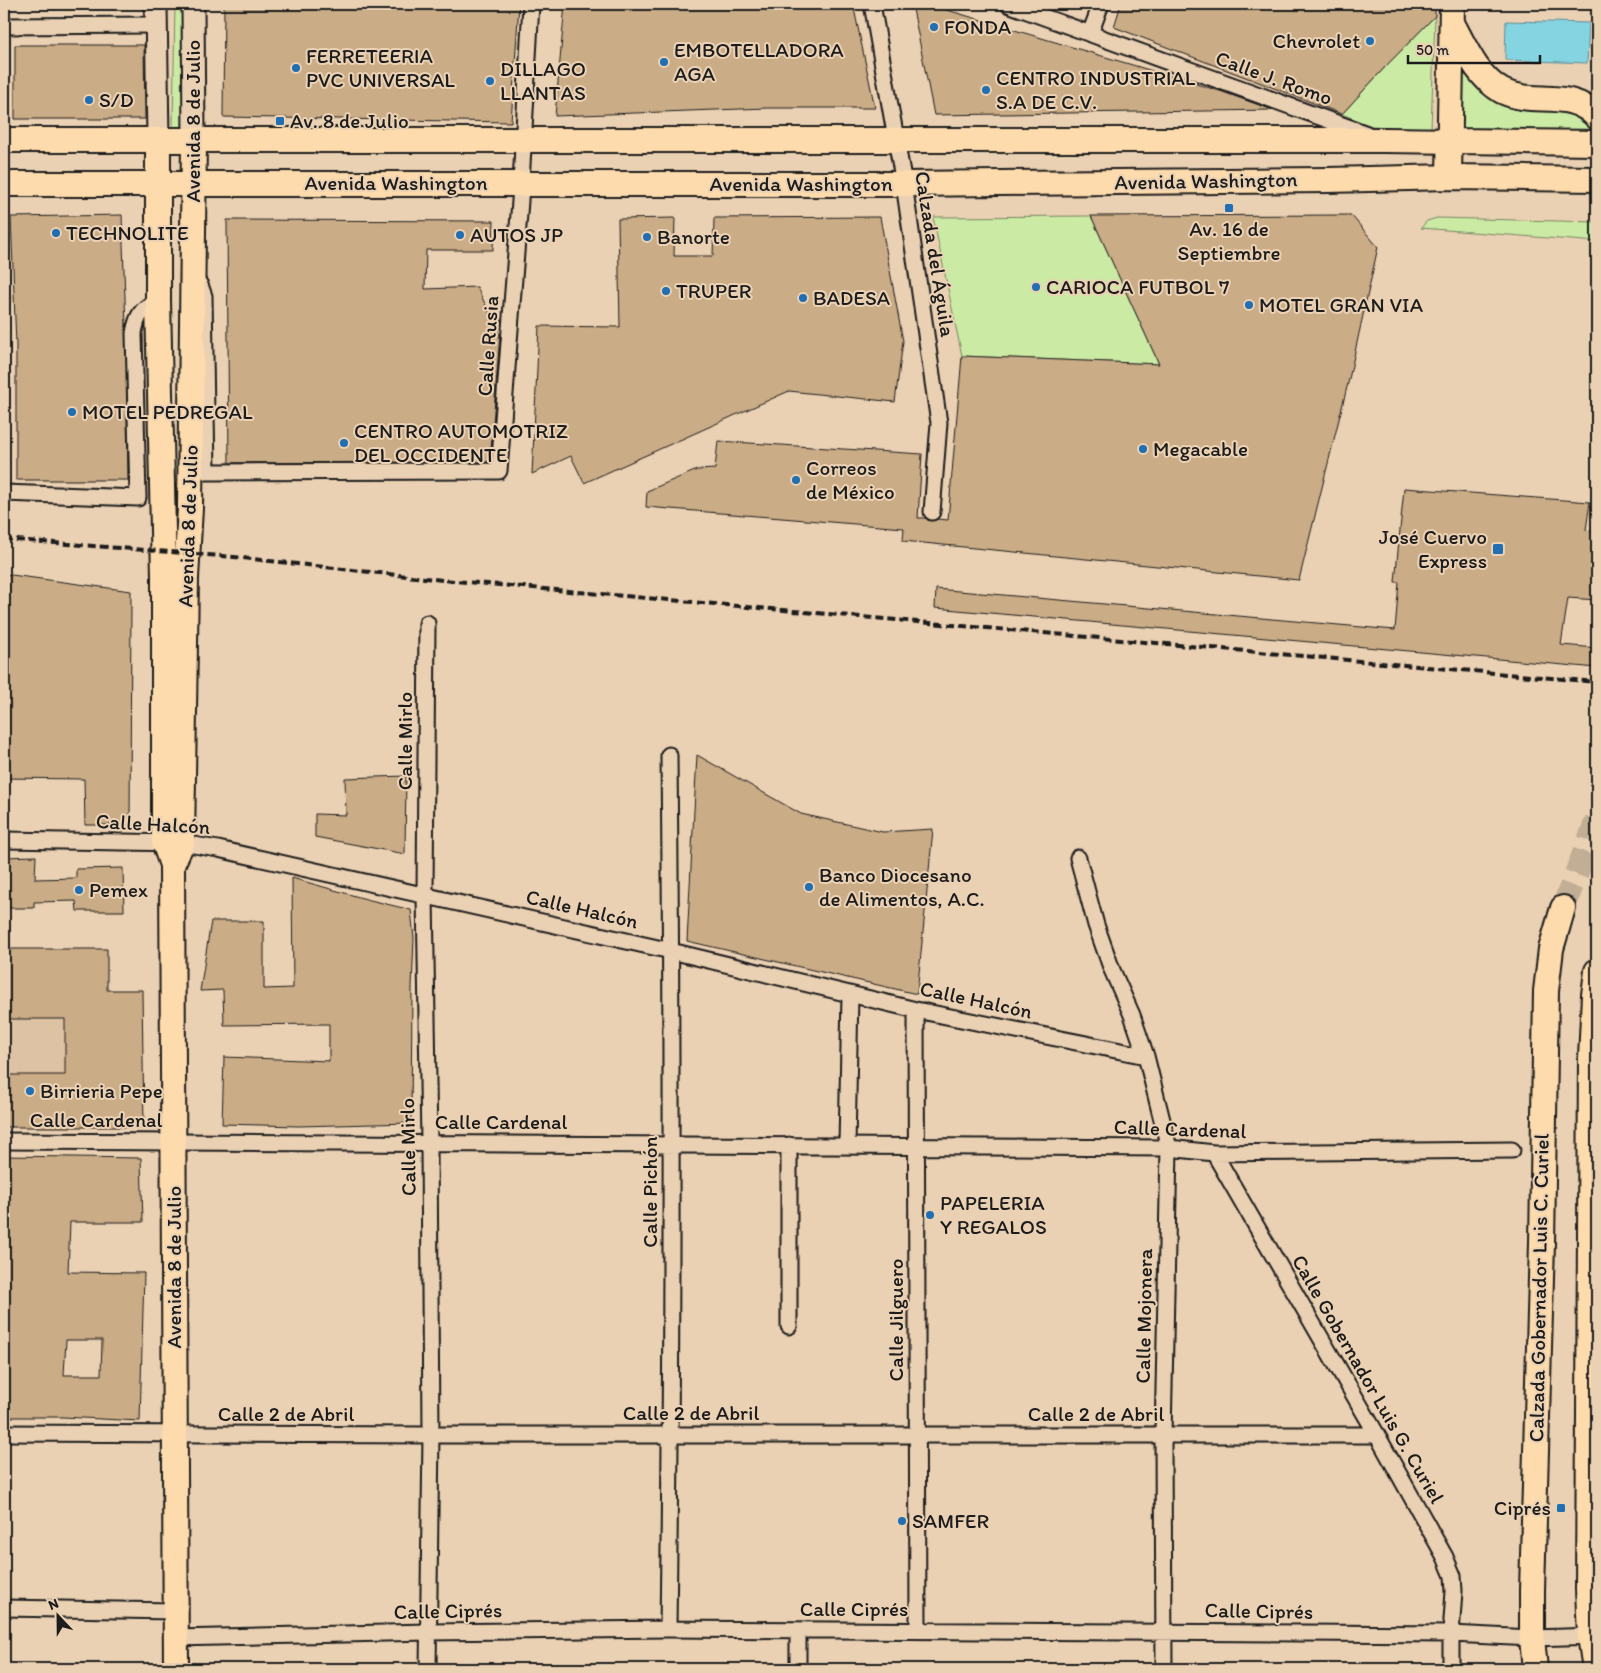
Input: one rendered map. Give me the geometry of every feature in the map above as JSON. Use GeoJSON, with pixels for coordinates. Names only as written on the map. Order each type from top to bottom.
{"type":"FeatureCollection","features":[{"type":"Feature","properties":{"kind":"main road"},"geometry":{"type":"LineString","coordinates":[[1452,13],[1473,61],[1488,80],[1503,91],[1522,97],[1572,100],[1590,109],[1597,117]]}},
{"type":"Feature","properties":{"kind":"main road"},"geometry":{"type":"LineString","coordinates":[[1449,177],[1452,13]]}},
{"type":"Feature","properties":{"kind":"main road","name":"Avenida Washington"},"geometry":{"type":"LineString","coordinates":[[4,140],[1450,140],[1597,143]]}},
{"type":"Feature","properties":{"kind":"main road","name":"Avenida 8 de Julio"},"geometry":{"type":"LineString","coordinates":[[158,140],[158,301],[173,843]]}},
{"type":"Feature","properties":{"kind":"main road","name":"Avenida 8 de Julio"},"geometry":{"type":"LineString","coordinates":[[176,1669],[174,1611],[172,865],[190,508],[194,141]]}},
{"type":"Feature","properties":{"kind":"main road","name":"Avenida Washington"},"geometry":{"type":"LineString","coordinates":[[4,184],[904,184],[1449,177],[1597,180]]}},
{"type":"Feature","properties":{"kind":"main road","name":"Calzada Gobernador Luis C. Curiel"},"geometry":{"type":"LineString","coordinates":[[1536,1669],[1532,1638],[1546,991],[1551,949],[1563,908]]}},
{"type":"Feature","properties":{"kind":"main road"},"geometry":{"type":"LineString","coordinates":[[1595,1669],[1594,1636],[1588,1579],[1591,1058],[1597,971]]}},
{"type":"Feature","properties":{"kind":"street","name":"Avenida 8 de Julio"},"geometry":{"type":"LineString","coordinates":[[156,4],[158,140]]}},
{"type":"Feature","properties":{"kind":"street","name":"Avenida 8 de Julio"},"geometry":{"type":"LineString","coordinates":[[193,4],[194,141]]}},
{"type":"Feature","properties":{"kind":"street","name":"Calle Rusia"},"geometry":{"type":"LineString","coordinates":[[193,278],[200,285],[204,296],[207,472],[499,471],[522,184],[531,4]]}},
{"type":"Feature","properties":{"kind":"street","name":"Calzada del Águila"},"geometry":{"type":"LineString","coordinates":[[872,4],[904,184],[939,423],[932,512]]}},
{"type":"Feature","properties":{"kind":"street","name":"Calle J. Romo"},"geometry":{"type":"LineString","coordinates":[[1008,4],[1385,140]]}},
{"type":"Feature","properties":{"kind":"street"},"geometry":{"type":"LineString","coordinates":[[1090,34],[1101,4]]}},
{"type":"Feature","properties":{"kind":"street"},"geometry":{"type":"LineString","coordinates":[[4,26],[156,25]]}},
{"type":"Feature","properties":{"kind":"street"},"geometry":{"type":"LineString","coordinates":[[4,493],[138,498],[134,333],[136,321],[141,311],[148,305],[158,301]]}},
{"type":"Feature","properties":{"kind":"street","name":"Calle Mirlo"},"geometry":{"type":"LineString","coordinates":[[427,623],[425,895],[430,1143],[431,1436],[428,1669]]}},
{"type":"Feature","properties":{"kind":"street","name":"Calle Pichón"},"geometry":{"type":"LineString","coordinates":[[668,1630],[671,1434],[669,755]]}},
{"type":"Feature","properties":{"kind":"street","name":"Calle Halcón"},"geometry":{"type":"LineString","coordinates":[[4,840],[173,843],[218,849],[671,951],[916,1010],[1146,1056]]}},
{"type":"Feature","properties":{"kind":"street"},"geometry":{"type":"LineString","coordinates":[[1078,858],[1096,925],[1112,970],[1132,1015],[1146,1056]]}},
{"type":"Feature","properties":{"kind":"street"},"geometry":{"type":"LineString","coordinates":[[847,1146],[850,994]]}},
{"type":"Feature","properties":{"kind":"street","name":"Calle Jilguero"},"geometry":{"type":"LineString","coordinates":[[916,1010],[918,1630]]}},
{"type":"Feature","properties":{"kind":"street","name":"Calle Mojonera"},"geometry":{"type":"LineString","coordinates":[[1146,1056],[1169,1148],[1163,1436],[1164,1669]]}},
{"type":"Feature","properties":{"kind":"street","name":"Calle Cardenal"},"geometry":{"type":"LineString","coordinates":[[4,1140],[1169,1148],[1214,1153],[1512,1150]]}},
{"type":"Feature","properties":{"kind":"street"},"geometry":{"type":"LineString","coordinates":[[789,1145],[790,1326]]}},
{"type":"Feature","properties":{"kind":"street","name":"Calle Gobernador Luis G. Curiel"},"geometry":{"type":"LineString","coordinates":[[1214,1153],[1377,1435],[1445,1557],[1453,1576],[1454,1591],[1451,1669]]}},
{"type":"Feature","properties":{"kind":"street","name":"Calle 2 de Abril"},"geometry":{"type":"LineString","coordinates":[[4,1433],[431,1436],[671,1434],[1377,1435]]}},
{"type":"Feature","properties":{"kind":"street"},"geometry":{"type":"LineString","coordinates":[[4,1608],[174,1611]]}},
{"type":"Feature","properties":{"kind":"street","name":"Calle Ciprés"},"geometry":{"type":"LineString","coordinates":[[175,1638],[428,1632],[668,1630],[1451,1634],[1532,1638],[1594,1636]]}},
{"type":"Feature","properties":{"kind":"street"},"geometry":{"type":"LineString","coordinates":[[798,1631],[798,1669]]}},
{"type":"Feature","properties":{"kind":"shaded area"},"geometry":{"type":"Polygon","coordinates":[[[4,1019],[65,1019],[65,1075],[4,1075],[4,1019]]]}},
{"type":"Feature","properties":{"kind":"green space"},"geometry":{"type":"Polygon","coordinates":[[[175,4],[188,4],[192,128],[173,127],[175,4]]]}},
{"type":"Feature","properties":{"kind":"green space"},"geometry":{"type":"Polygon","coordinates":[[[1435,16],[1431,129],[1371,126],[1342,114],[1387,65],[1435,16]]]}},
{"type":"Feature","properties":{"kind":"green space"},"geometry":{"type":"Polygon","coordinates":[[[1461,70],[1477,89],[1499,104],[1571,110],[1586,120],[1596,134],[1461,134],[1461,70]]]}},
{"type":"Feature","properties":{"kind":"green space","name":"CARIOCA FUTBOL 7"},"geometry":{"type":"Polygon","coordinates":[[[1091,216],[1159,364],[962,356],[933,217],[1091,216]]]}},
{"type":"Feature","properties":{"kind":"green space"},"geometry":{"type":"Polygon","coordinates":[[[1437,218],[1597,222],[1597,242],[1421,228],[1427,221],[1437,218]]]}},
{"type":"Feature","properties":{"kind":"water"},"geometry":{"type":"Polygon","coordinates":[[[1506,21],[1589,23],[1587,63],[1505,60],[1506,21]]]}},
{"type":"Feature","properties":{"kind":"building"},"geometry":{"type":"Polygon","coordinates":[[[224,4],[519,4],[511,122],[223,117],[224,4]]]}},
{"type":"Feature","properties":{"kind":"building","name":"EMBOTELLADORA AGA"},"geometry":{"type":"Polygon","coordinates":[[[565,4],[853,4],[875,108],[768,108],[555,116],[565,4]]]}},
{"type":"Feature","properties":{"kind":"building"},"geometry":{"type":"Polygon","coordinates":[[[912,4],[927,4],[1220,91],[1273,110],[934,115],[912,4]]]}},
{"type":"Feature","properties":{"kind":"building"},"geometry":{"type":"Polygon","coordinates":[[[1121,4],[1435,4],[1435,16],[1342,114],[1114,27],[1121,4]]]}},
{"type":"Feature","properties":{"kind":"building"},"geometry":{"type":"Polygon","coordinates":[[[15,45],[144,45],[145,119],[15,119],[15,45]]]}},
{"type":"Feature","properties":{"kind":"building"},"geometry":{"type":"Polygon","coordinates":[[[122,215],[128,480],[16,480],[16,345],[11,217],[122,215]]]}},
{"type":"Feature","properties":{"kind":"building"},"geometry":{"type":"Polygon","coordinates":[[[1351,215],[1378,247],[1349,379],[1299,580],[903,541],[904,528],[646,507],[647,491],[697,470],[715,469],[718,441],[922,454],[918,518],[926,518],[931,521],[937,519],[948,520],[962,356],[1159,364],[1091,216],[1351,215]]]}},
{"type":"Feature","properties":{"kind":"building"},"geometry":{"type":"Polygon","coordinates":[[[880,217],[903,341],[895,402],[789,391],[584,483],[571,456],[532,474],[539,326],[620,327],[618,219],[675,218],[674,256],[713,256],[714,218],[880,217]]]}},
{"type":"Feature","properties":{"kind":"building"},"geometry":{"type":"Polygon","coordinates":[[[227,220],[494,221],[493,250],[426,250],[425,289],[477,287],[500,335],[490,462],[229,463],[227,220]]]}},
{"type":"Feature","properties":{"kind":"building","name":"José Cuervo Express"},"geometry":{"type":"Polygon","coordinates":[[[1404,488],[1590,502],[1586,530],[1597,532],[1597,600],[1568,598],[1561,645],[1597,648],[1597,668],[935,608],[936,589],[1395,630],[1399,582],[1395,582],[1404,488]]]}},
{"type":"Feature","properties":{"kind":"building"},"geometry":{"type":"Polygon","coordinates":[[[4,574],[131,591],[130,825],[85,825],[84,779],[4,778],[4,574]]]}},
{"type":"Feature","properties":{"kind":"building","name":"Banco Diocesano de Alimentos, A.C."},"geometry":{"type":"Polygon","coordinates":[[[697,755],[801,814],[883,832],[933,829],[917,994],[687,941],[697,755]]]}},
{"type":"Feature","properties":{"kind":"building"},"geometry":{"type":"Polygon","coordinates":[[[406,776],[405,854],[315,837],[315,814],[346,815],[345,778],[406,776]]]}},
{"type":"Feature","properties":{"kind":"building","name":"Pemex"},"geometry":{"type":"Polygon","coordinates":[[[36,856],[35,879],[76,878],[76,869],[123,868],[124,911],[77,911],[76,901],[34,902],[34,908],[4,908],[4,857],[36,856]]]}},
{"type":"Feature","properties":{"kind":"building"},"geometry":{"type":"Polygon","coordinates":[[[292,878],[411,910],[414,938],[411,1123],[299,1126],[222,1124],[224,1057],[329,1061],[329,1024],[224,1025],[223,990],[200,991],[211,921],[264,921],[264,989],[293,988],[292,878]]]}},
{"type":"Feature","properties":{"kind":"building"},"geometry":{"type":"Polygon","coordinates":[[[4,949],[107,949],[107,990],[142,990],[144,1127],[4,1127],[4,1075],[65,1075],[65,1019],[4,1019],[4,949]]]}},
{"type":"Feature","properties":{"kind":"building"},"geometry":{"type":"Polygon","coordinates":[[[4,1156],[141,1158],[143,1222],[70,1222],[68,1272],[144,1273],[140,1421],[63,1417],[4,1417],[4,1156]],[[66,1340],[64,1375],[101,1375],[102,1340],[66,1340]]]}},
{"type":"Feature","properties":{"kind":"tunnel"},"geometry":{"type":"LineString","coordinates":[[1563,908],[1597,820]]}},
{"type":"Feature","properties":{"kind":"railway"},"geometry":{"type":"LineString","coordinates":[[4,539],[234,557],[443,580],[1597,682]]}},
{"type":"Feature","properties":{"kind":"place","name":"FONDA"},"geometry":{"type":"Point","coordinates":[934,27]}},
{"type":"Feature","properties":{"kind":"place","name":"Chevrolet"},"geometry":{"type":"Point","coordinates":[1370,41]}},
{"type":"Feature","properties":{"kind":"place","name":"EMBOTELLADORA AGA"},"geometry":{"type":"Point","coordinates":[664,62]}},
{"type":"Feature","properties":{"kind":"place","name":"FERRETEERIA PVC UNIVERSAL"},"geometry":{"type":"Point","coordinates":[296,68]}},
{"type":"Feature","properties":{"kind":"place","name":"DILLAGO LLANTAS"},"geometry":{"type":"Point","coordinates":[490,81]}},
{"type":"Feature","properties":{"kind":"place","name":"CENTRO INDUSTRIAL S.A DE C.V."},"geometry":{"type":"Point","coordinates":[986,90]}},
{"type":"Feature","properties":{"kind":"place","name":"S/D"},"geometry":{"type":"Point","coordinates":[89,100]}},
{"type":"Feature","properties":{"kind":"place","name":"Av. 8 de Julio"},"geometry":{"type":"Point","coordinates":[280,121]}},
{"type":"Feature","properties":{"kind":"place","name":"Av. 16 de Septiembre"},"geometry":{"type":"Point","coordinates":[1229,208]}},
{"type":"Feature","properties":{"kind":"place","name":"TECHNOLITE"},"geometry":{"type":"Point","coordinates":[56,233]}},
{"type":"Feature","properties":{"kind":"place","name":"AUTOS JP"},"geometry":{"type":"Point","coordinates":[460,235]}},
{"type":"Feature","properties":{"kind":"place","name":"Banorte"},"geometry":{"type":"Point","coordinates":[647,237]}},
{"type":"Feature","properties":{"kind":"place","name":"CARIOCA FUTBOL 7"},"geometry":{"type":"Point","coordinates":[1036,287]}},
{"type":"Feature","properties":{"kind":"place","name":"TRUPER"},"geometry":{"type":"Point","coordinates":[666,291]}},
{"type":"Feature","properties":{"kind":"place","name":"BADESA"},"geometry":{"type":"Point","coordinates":[803,298]}},
{"type":"Feature","properties":{"kind":"place","name":"MOTEL GRAN VIA"},"geometry":{"type":"Point","coordinates":[1249,305]}},
{"type":"Feature","properties":{"kind":"place","name":"MOTEL PEDREGAL"},"geometry":{"type":"Point","coordinates":[72,412]}},
{"type":"Feature","properties":{"kind":"place","name":"CENTRO AUTOMOTRIZ DEL OCCIDENTE"},"geometry":{"type":"Point","coordinates":[344,443]}},
{"type":"Feature","properties":{"kind":"place","name":"Megacable"},"geometry":{"type":"Point","coordinates":[1143,449]}},
{"type":"Feature","properties":{"kind":"place","name":"Correos de México"},"geometry":{"type":"Point","coordinates":[796,480]}},
{"type":"Feature","properties":{"kind":"place","name":"José Cuervo Express"},"geometry":{"type":"Point","coordinates":[1498,549]}},
{"type":"Feature","properties":{"kind":"place","name":"Banco Diocesano de Alimentos, A.C."},"geometry":{"type":"Point","coordinates":[809,887]}},
{"type":"Feature","properties":{"kind":"place","name":"Pemex"},"geometry":{"type":"Point","coordinates":[79,890]}},
{"type":"Feature","properties":{"kind":"place","name":"Birrieria Pepe"},"geometry":{"type":"Point","coordinates":[30,1091]}},
{"type":"Feature","properties":{"kind":"place","name":"PAPELERIA Y REGALOS"},"geometry":{"type":"Point","coordinates":[930,1215]}},
{"type":"Feature","properties":{"kind":"place","name":"Ciprés"},"geometry":{"type":"Point","coordinates":[1561,1508]}},
{"type":"Feature","properties":{"kind":"place","name":"SAMFER"},"geometry":{"type":"Point","coordinates":[902,1521]}}]}
